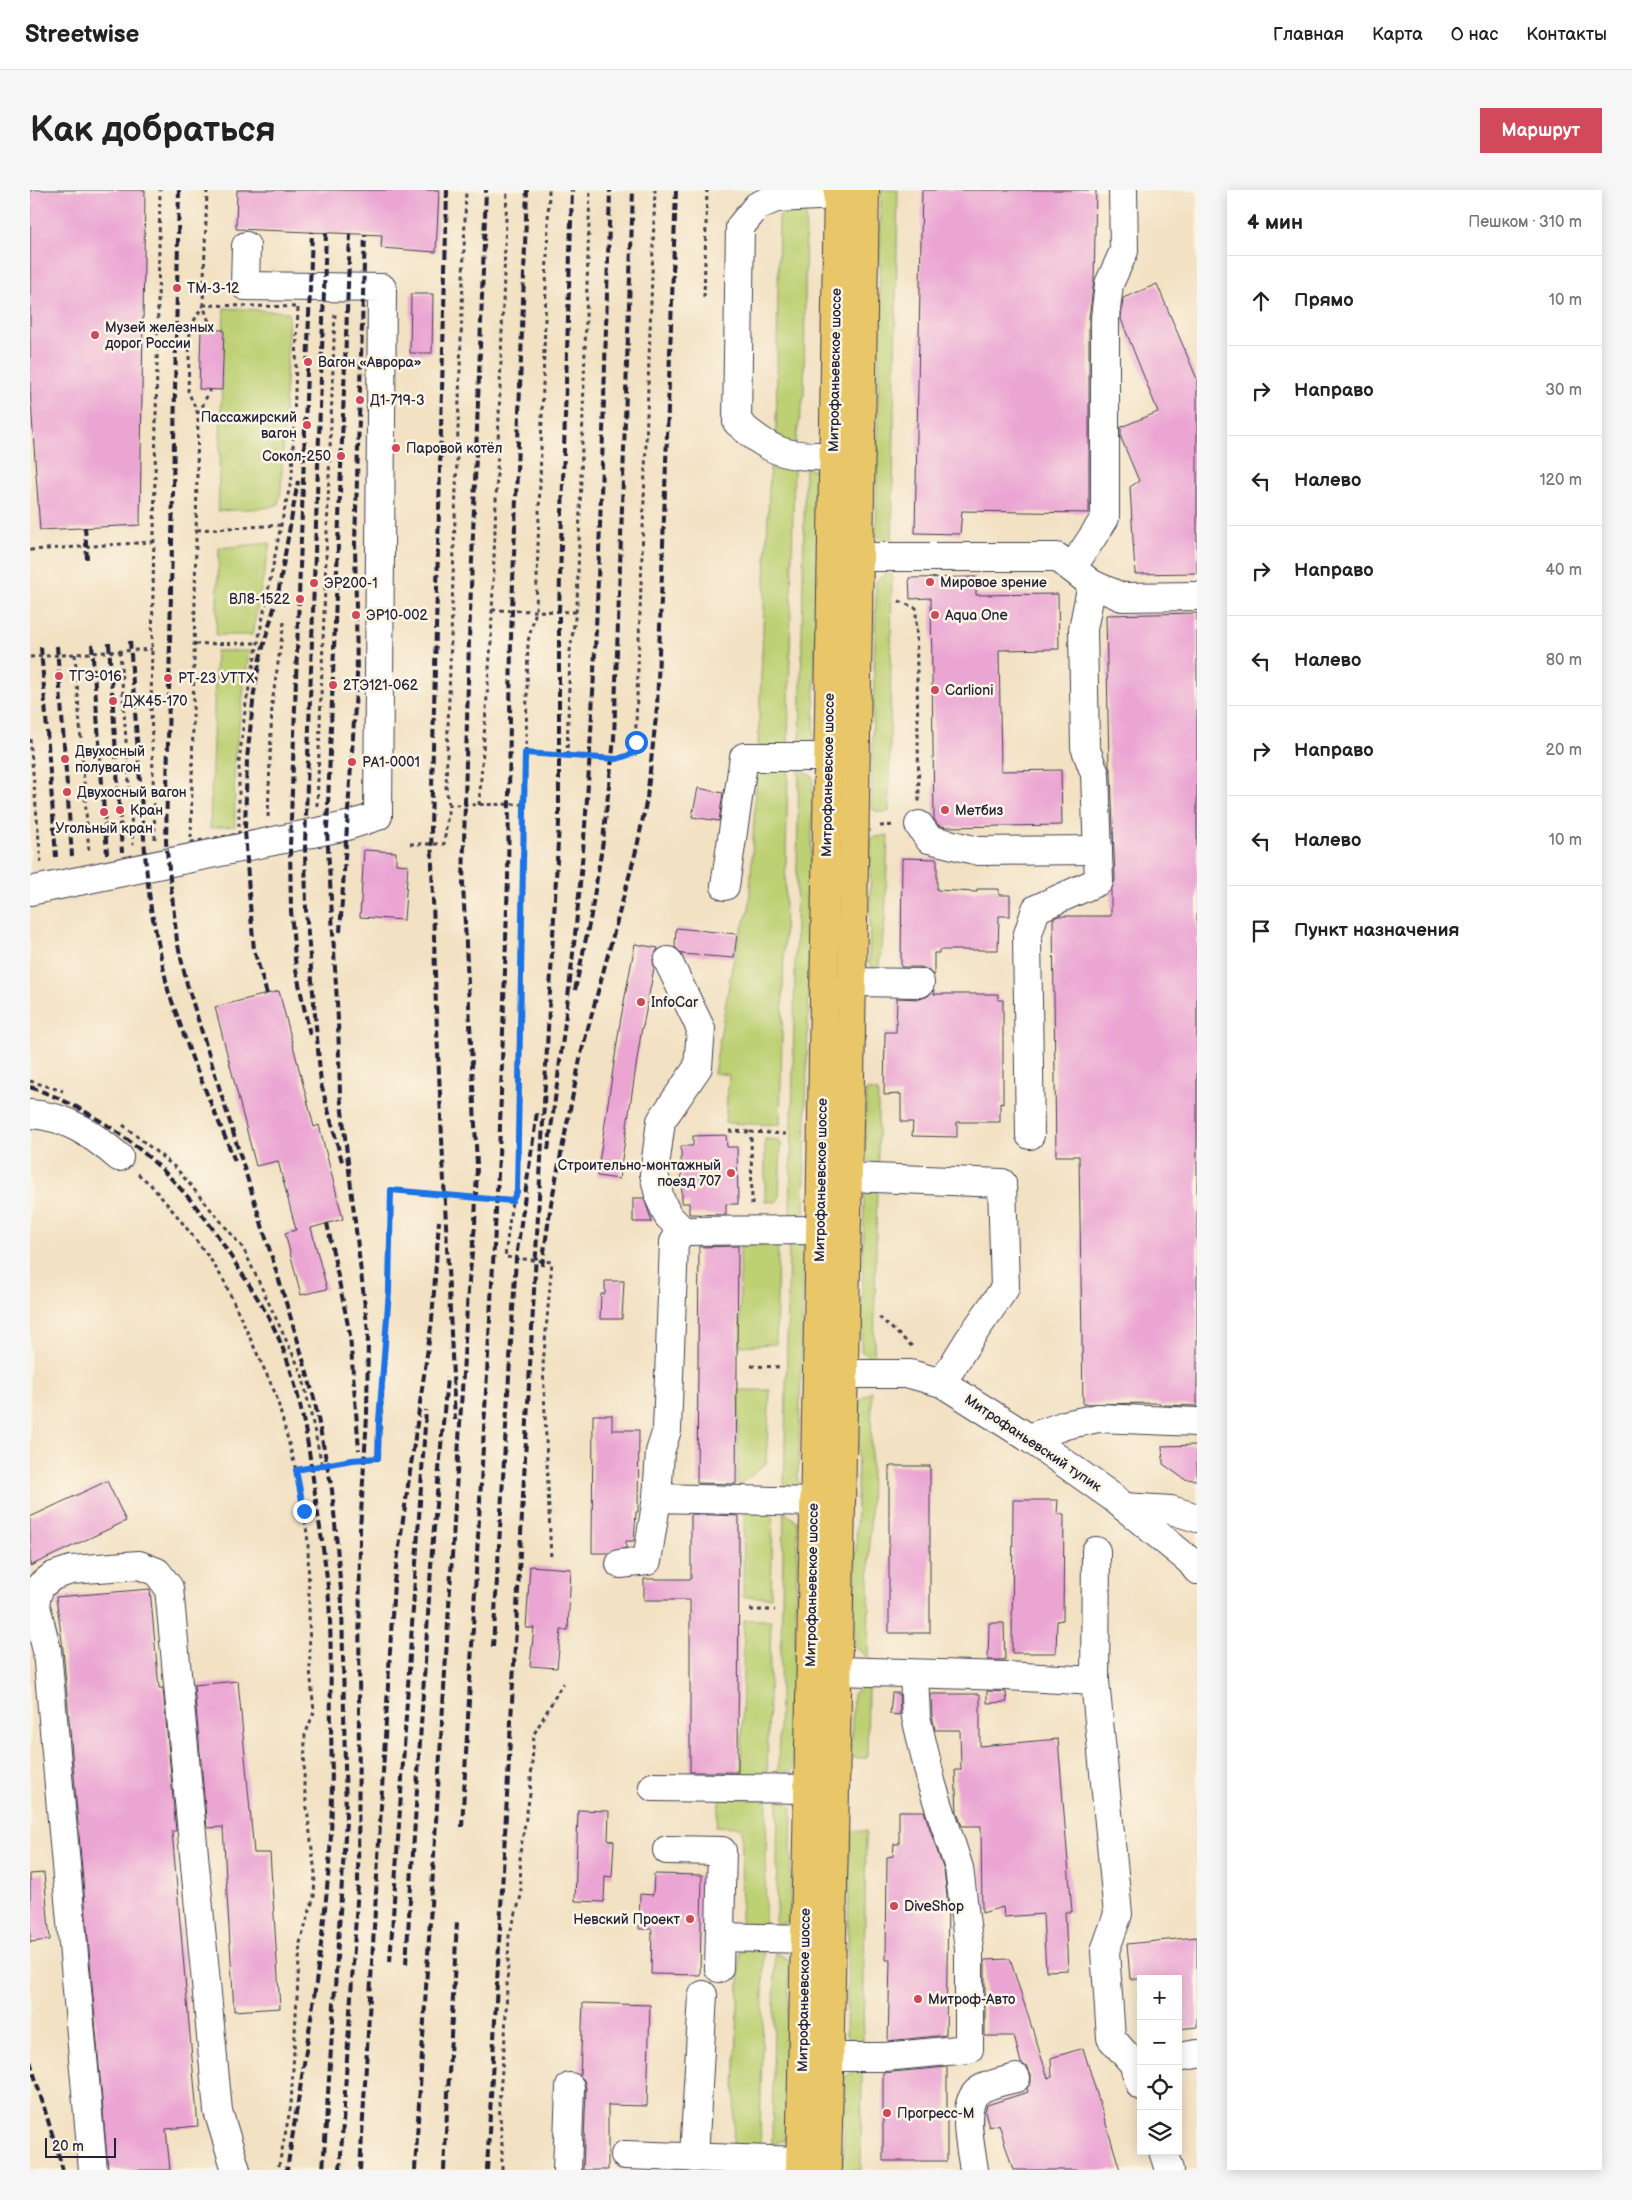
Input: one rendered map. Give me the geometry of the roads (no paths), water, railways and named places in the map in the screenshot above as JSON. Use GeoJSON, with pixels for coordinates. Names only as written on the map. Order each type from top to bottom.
{"type":"FeatureCollection","features":[{"type":"Feature","properties":{"kind":"main road","name":"Митрофаньевское шоссе"},"geometry":{"type":"LineString","coordinates":[[828,2170],[855,826],[865,190]]}},
{"type":"Feature","properties":{"kind":"main road","name":"Митрофаньевское шоссе"},"geometry":{"type":"LineString","coordinates":[[800,2166],[820,1230],[838,192]]}},
{"type":"Feature","properties":{"kind":"street"},"geometry":{"type":"LineString","coordinates":[[1030,1135],[1028,936],[1036,910],[1099,880],[1095,774],[1085,747],[1082,576],[1105,518],[1105,318],[1109,284],[1124,251],[1123,190]]}},
{"type":"Feature","properties":{"kind":"street"},"geometry":{"type":"LineString","coordinates":[[834,456],[800,457],[773,449],[759,442],[737,422],[740,227],[756,206],[776,198],[838,192]]}},
{"type":"Feature","properties":{"kind":"street"},"geometry":{"type":"LineString","coordinates":[[30,890],[347,826],[378,816],[382,288],[245,286],[246,246]]}},
{"type":"Feature","properties":{"kind":"street"},"geometry":{"type":"LineString","coordinates":[[860,556],[1057,557],[1082,576],[1122,597],[1197,596]]}},
{"type":"Feature","properties":{"kind":"street"},"geometry":{"type":"LineString","coordinates":[[725,886],[744,757],[828,757]]}},
{"type":"Feature","properties":{"kind":"street"},"geometry":{"type":"LineString","coordinates":[[919,825],[929,839],[978,851],[1098,850]]}},
{"type":"Feature","properties":{"kind":"street"},"geometry":{"type":"LineString","coordinates":[[668,961],[701,1029],[698,1067],[662,1121],[654,1174],[660,1199],[668,1216],[683,1230],[820,1230]]}},
{"type":"Feature","properties":{"kind":"street"},"geometry":{"type":"LineString","coordinates":[[852,982],[920,983]]}},
{"type":"Feature","properties":{"kind":"street"},"geometry":{"type":"LineString","coordinates":[[30,1114],[47,1114],[69,1121],[98,1139],[119,1157]]}},
{"type":"Feature","properties":{"kind":"street"},"geometry":{"type":"LineString","coordinates":[[848,1177],[1002,1184],[1005,1288],[970,1338],[942,1383]]}},
{"type":"Feature","properties":{"kind":"street"},"geometry":{"type":"LineString","coordinates":[[620,1564],[647,1561],[657,1498],[660,1452],[667,1430],[674,1242],[683,1230]]}},
{"type":"Feature","properties":{"kind":"street","name":"Митрофаньевский тупик"},"geometry":{"type":"LineString","coordinates":[[844,1374],[910,1374],[942,1383],[1029,1438],[1124,1507],[1194,1566]]}},
{"type":"Feature","properties":{"kind":"street"},"geometry":{"type":"LineString","coordinates":[[1029,1438],[1065,1425],[1098,1418],[1197,1422]]}},
{"type":"Feature","properties":{"kind":"street"},"geometry":{"type":"LineString","coordinates":[[657,1498],[814,1502]]}},
{"type":"Feature","properties":{"kind":"street"},"geometry":{"type":"LineString","coordinates":[[1124,1507],[1171,1510],[1197,1518]]}},
{"type":"Feature","properties":{"kind":"street"},"geometry":{"type":"LineString","coordinates":[[1096,1551],[1095,1681],[1118,1914],[1105,1951],[1112,2038],[1137,2069]]}},
{"type":"Feature","properties":{"kind":"street"},"geometry":{"type":"LineString","coordinates":[[93,2170],[47,1651],[33,1602],[40,1586],[53,1576],[71,1570],[139,1565],[156,1572],[169,1588],[218,2111],[236,2170]]}},
{"type":"Feature","properties":{"kind":"street"},"geometry":{"type":"LineString","coordinates":[[838,1671],[1006,1676],[1095,1681]]}},
{"type":"Feature","properties":{"kind":"street"},"geometry":{"type":"LineString","coordinates":[[830,2058],[884,2057],[969,2049],[969,1949],[959,1868],[932,1785],[916,1716],[914,1674]]}},
{"type":"Feature","properties":{"kind":"street"},"geometry":{"type":"LineString","coordinates":[[653,1787],[808,1789]]}},
{"type":"Feature","properties":{"kind":"street"},"geometry":{"type":"LineString","coordinates":[[667,1850],[722,1851],[719,1968]]}},
{"type":"Feature","properties":{"kind":"street"},"geometry":{"type":"LineString","coordinates":[[720,1938],[805,1939]]}},
{"type":"Feature","properties":{"kind":"street"},"geometry":{"type":"LineString","coordinates":[[703,1995],[711,2162]]}},
{"type":"Feature","properties":{"kind":"street"},"geometry":{"type":"LineString","coordinates":[[1182,2056],[1197,2054]]}},
{"type":"Feature","properties":{"kind":"street"},"geometry":{"type":"LineString","coordinates":[[974,2170],[967,2109],[971,2096],[982,2088],[1016,2078]]}},
{"type":"Feature","properties":{"kind":"street"},"geometry":{"type":"LineString","coordinates":[[567,2170],[570,2087]]}},
{"type":"Feature","properties":{"kind":"street"},"geometry":{"type":"LineString","coordinates":[[625,2155],[711,2162],[800,2166]]}},
{"type":"Feature","properties":{"kind":"street"},"geometry":{"type":"LineString","coordinates":[[1164,2155],[1169,2170]]}},
{"type":"Feature","properties":{"kind":"railway"},"geometry":{"type":"LineString","coordinates":[[179,190],[166,842],[177,941],[187,984],[297,1338],[314,1398],[332,1490],[342,1602],[346,1821],[323,2170]]}},
{"type":"Feature","properties":{"kind":"railway"},"geometry":{"type":"LineString","coordinates":[[447,190],[431,828],[436,1008],[455,1420]]}},
{"type":"Feature","properties":{"kind":"railway"},"geometry":{"type":"LineString","coordinates":[[415,2170],[468,1291],[475,1225],[477,1165],[463,884],[469,640],[486,190]]}},
{"type":"Feature","properties":{"kind":"railway"},"geometry":{"type":"LineString","coordinates":[[462,1827],[499,1156],[508,877],[511,639],[527,190]]}},
{"type":"Feature","properties":{"kind":"railway"},"geometry":{"type":"LineString","coordinates":[[487,2170],[559,823],[559,611],[572,190]]}},
{"type":"Feature","properties":{"kind":"railway"},"geometry":{"type":"LineString","coordinates":[[548,1150],[571,968],[588,784],[599,562],[610,190]]}},
{"type":"Feature","properties":{"kind":"railway"},"geometry":{"type":"LineString","coordinates":[[575,990],[591,915],[603,841],[614,739],[633,190]]}},
{"type":"Feature","properties":{"kind":"railway"},"geometry":{"type":"LineString","coordinates":[[542,1266],[551,1204],[581,1054],[637,847],[647,798],[657,708],[676,190]]}},
{"type":"Feature","properties":{"kind":"railway"},"geometry":{"type":"LineString","coordinates":[[310,1035],[296,970],[291,911],[290,847],[312,232]]}},
{"type":"Feature","properties":{"kind":"railway"},"geometry":{"type":"LineString","coordinates":[[326,233],[305,844],[306,911],[321,1084],[343,1165]]}},
{"type":"Feature","properties":{"kind":"railway"},"geometry":{"type":"LineString","coordinates":[[340,2170],[358,1885],[360,1530],[367,1416],[368,1332],[340,1094],[338,1020],[327,830],[350,234]]}},
{"type":"Feature","properties":{"kind":"railway"},"geometry":{"type":"LineString","coordinates":[[340,932],[357,676],[355,541],[365,234]]}},
{"type":"Feature","properties":{"kind":"railway"},"geometry":{"type":"LineString","coordinates":[[267,994],[254,950],[249,893],[245,830],[247,759],[260,658],[278,594],[298,481]]}},
{"type":"Feature","properties":{"kind":"railway"},"geometry":{"type":"LineString","coordinates":[[85,527],[87,559]]}},
{"type":"Feature","properties":{"kind":"railway"},"geometry":{"type":"LineString","coordinates":[[130,641],[146,866],[151,909],[168,990],[192,1058],[235,1161]]}},
{"type":"Feature","properties":{"kind":"railway"},"geometry":{"type":"LineString","coordinates":[[109,643],[122,852]]}},
{"type":"Feature","properties":{"kind":"railway"},"geometry":{"type":"LineString","coordinates":[[92,644],[107,854]]}},
{"type":"Feature","properties":{"kind":"railway"},"geometry":{"type":"LineString","coordinates":[[57,646],[72,856]]}},
{"type":"Feature","properties":{"kind":"railway"},"geometry":{"type":"LineString","coordinates":[[41,647],[56,857]]}},
{"type":"Feature","properties":{"kind":"railway"},"geometry":{"type":"LineString","coordinates":[[30,1087],[88,1113],[115,1130],[140,1149],[185,1193],[223,1244],[271,1322],[289,1366],[302,1413],[311,1461],[328,1587],[332,1812],[326,1903],[311,2018],[287,2170]]}},
{"type":"Feature","properties":{"kind":"railway"},"geometry":{"type":"LineString","coordinates":[[493,1647],[516,1258],[537,1112]]}},
{"type":"Feature","properties":{"kind":"railway"},"geometry":{"type":"LineString","coordinates":[[360,2170],[394,1582],[432,1320],[439,1221]]}},
{"type":"Feature","properties":{"kind":"railway"},"geometry":{"type":"LineString","coordinates":[[327,1223],[350,1335],[359,1450]]}},
{"type":"Feature","properties":{"kind":"railway"},"geometry":{"type":"LineString","coordinates":[[406,1964],[432,1551],[447,1377]]}},
{"type":"Feature","properties":{"kind":"railway"},"geometry":{"type":"LineString","coordinates":[[390,1962],[426,1410]]}},
{"type":"Feature","properties":{"kind":"railway"},"geometry":{"type":"LineString","coordinates":[[444,2170],[457,1921]]}},
{"type":"Feature","properties":{"kind":"railway"},"geometry":{"type":"LineString","coordinates":[[30,2061],[63,2170]]}},
{"type":"Feature","properties":{"kind":"place","name":"ТМ-3-12"},"geometry":{"type":"Point","coordinates":[177,288]}},
{"type":"Feature","properties":{"kind":"place","name":"Музей железных дорог России"},"geometry":{"type":"Point","coordinates":[95,335]}},
{"type":"Feature","properties":{"kind":"place","name":"Вагон «Аврора»"},"geometry":{"type":"Point","coordinates":[308,362]}},
{"type":"Feature","properties":{"kind":"place","name":"Д1-719-3"},"geometry":{"type":"Point","coordinates":[360,400]}},
{"type":"Feature","properties":{"kind":"place","name":"Пассажирский вагон"},"geometry":{"type":"Point","coordinates":[307,425]}},
{"type":"Feature","properties":{"kind":"place","name":"Паровой котёл"},"geometry":{"type":"Point","coordinates":[396,448]}},
{"type":"Feature","properties":{"kind":"place","name":"Сокол-250"},"geometry":{"type":"Point","coordinates":[341,456]}},
{"type":"Feature","properties":{"kind":"place","name":"Мировое зрение"},"geometry":{"type":"Point","coordinates":[930,582]}},
{"type":"Feature","properties":{"kind":"place","name":"ЭР200-1"},"geometry":{"type":"Point","coordinates":[314,583]}},
{"type":"Feature","properties":{"kind":"place","name":"ВЛ8-1522"},"geometry":{"type":"Point","coordinates":[300,599]}},
{"type":"Feature","properties":{"kind":"place","name":"ЭР10-002"},"geometry":{"type":"Point","coordinates":[356,615]}},
{"type":"Feature","properties":{"kind":"place","name":"Aqua One"},"geometry":{"type":"Point","coordinates":[935,615]}},
{"type":"Feature","properties":{"kind":"place","name":"ТГЭ-016"},"geometry":{"type":"Point","coordinates":[59,676]}},
{"type":"Feature","properties":{"kind":"place","name":"РТ-23 УТТХ"},"geometry":{"type":"Point","coordinates":[168,678]}},
{"type":"Feature","properties":{"kind":"place","name":"2ТЭ121-062"},"geometry":{"type":"Point","coordinates":[333,685]}},
{"type":"Feature","properties":{"kind":"place","name":"Carlioni"},"geometry":{"type":"Point","coordinates":[935,690]}},
{"type":"Feature","properties":{"kind":"place","name":"ДЖ45-170"},"geometry":{"type":"Point","coordinates":[113,701]}},
{"type":"Feature","properties":{"kind":"place","name":"Двухосный полувагон"},"geometry":{"type":"Point","coordinates":[65,759]}},
{"type":"Feature","properties":{"kind":"place","name":"РА1-0001"},"geometry":{"type":"Point","coordinates":[352,762]}},
{"type":"Feature","properties":{"kind":"place","name":"Двухосный вагон"},"geometry":{"type":"Point","coordinates":[67,792]}},
{"type":"Feature","properties":{"kind":"place","name":"Кран"},"geometry":{"type":"Point","coordinates":[120,810]}},
{"type":"Feature","properties":{"kind":"place","name":"Метбиз"},"geometry":{"type":"Point","coordinates":[945,810]}},
{"type":"Feature","properties":{"kind":"place","name":"Угольный кран"},"geometry":{"type":"Point","coordinates":[104,812]}},
{"type":"Feature","properties":{"kind":"place","name":"InfoCar"},"geometry":{"type":"Point","coordinates":[641,1002]}},
{"type":"Feature","properties":{"kind":"place","name":"Строительно-монтажный поезд 707"},"geometry":{"type":"Point","coordinates":[731,1173]}},
{"type":"Feature","properties":{"kind":"place","name":"DiveShop"},"geometry":{"type":"Point","coordinates":[894,1906]}},
{"type":"Feature","properties":{"kind":"place","name":"Невский Проект"},"geometry":{"type":"Point","coordinates":[690,1919]}},
{"type":"Feature","properties":{"kind":"place","name":"Митроф-Авто"},"geometry":{"type":"Point","coordinates":[918,1999]}},
{"type":"Feature","properties":{"kind":"place","name":"Прогресс-М"},"geometry":{"type":"Point","coordinates":[887,2113]}}]}
